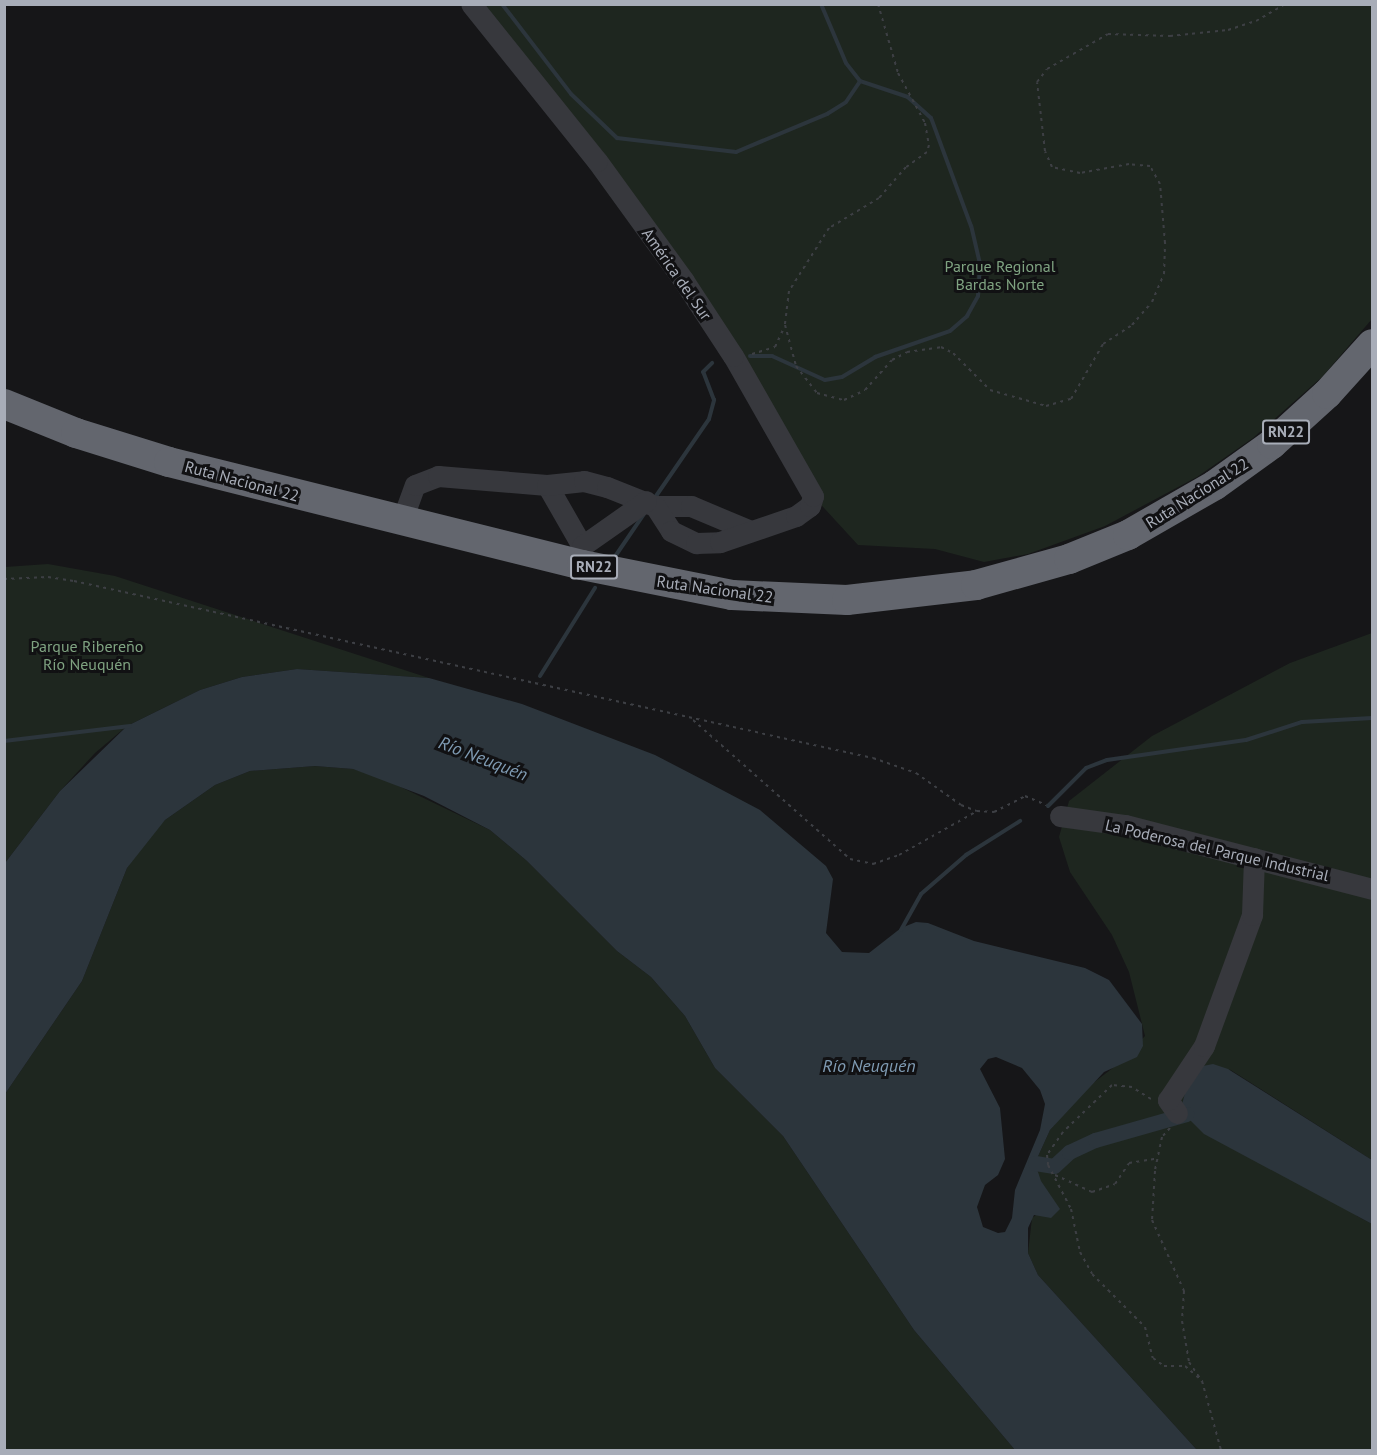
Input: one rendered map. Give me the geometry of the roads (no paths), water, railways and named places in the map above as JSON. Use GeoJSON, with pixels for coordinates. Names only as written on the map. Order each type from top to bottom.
{"type":"FeatureCollection","features":[{"type":"Feature","properties":{"kind":"highway","name":"Ruta Nacional 22"},"geometry":{"type":"LineString","coordinates":[[4,404],[136,452],[402,520],[582,556],[692,589],[813,601],[923,594],[1040,568],[1128,535],[1215,485],[1300,419],[1372,344]]}},
{"type":"Feature","properties":{"kind":"street","name":"América del Sur"},"geometry":{"type":"LineString","coordinates":[[471,4],[597,161],[733,356],[813,496],[810,506],[796,516],[748,530],[720,542],[696,543],[671,531],[651,504]]}},
{"type":"Feature","properties":{"kind":"street"},"geometry":{"type":"LineString","coordinates":[[402,520],[415,484],[426,478],[462,477],[547,485],[584,481],[651,504],[691,506],[748,530]]}},
{"type":"Feature","properties":{"kind":"street"},"geometry":{"type":"LineString","coordinates":[[547,485],[582,556],[651,504]]}},
{"type":"Feature","properties":{"kind":"street","name":"La Poderosa del Parque Industrial"},"geometry":{"type":"LineString","coordinates":[[1060,816],[1125,825],[1372,889]]}},
{"type":"Feature","properties":{"kind":"street"},"geometry":{"type":"LineString","coordinates":[[1174,1113],[1204,1046],[1252,915],[1254,858]]}},
{"type":"Feature","properties":{"kind":"water","name":"Río Neuquén"},"geometry":{"type":"Polygon","coordinates":[[[297,669],[429,678],[522,704],[655,755],[760,810],[826,866],[833,879],[826,933],[842,952],[869,953],[901,928],[916,922],[928,923],[974,941],[1085,968],[1109,980],[1142,1024],[1143,1046],[1137,1057],[1104,1072],[1050,1130],[1035,1163],[1041,1181],[1060,1209],[1051,1218],[1034,1215],[1028,1228],[1028,1253],[1038,1275],[1197,1450],[1015,1450],[914,1330],[783,1136],[715,1068],[685,1016],[651,977],[617,951],[527,861],[490,830],[424,796],[353,769],[315,766],[250,771],[215,785],[165,820],[127,868],[82,981],[5,1094],[5,863],[60,791],[127,726],[200,690],[242,677],[297,669]],[[996,1057],[988,1059],[980,1069],[1000,1108],[1005,1159],[998,1175],[985,1185],[977,1207],[983,1227],[998,1233],[1005,1232],[1012,1218],[1015,1190],[1040,1130],[1045,1104],[1040,1090],[1022,1068],[996,1057]]]}},
{"type":"Feature","properties":{"kind":"water"},"geometry":{"type":"Polygon","coordinates":[[[1213,1064],[1228,1069],[1372,1160],[1372,1224],[1204,1134],[1189,1119],[1181,1108],[1187,1086],[1198,1067],[1213,1064]]]}},
{"type":"Feature","properties":{"kind":"waterway"},"geometry":{"type":"LineString","coordinates":[[502,4],[571,94],[617,138],[736,152],[827,114],[846,102],[860,81]]}},
{"type":"Feature","properties":{"kind":"waterway"},"geometry":{"type":"LineString","coordinates":[[750,356],[772,356],[825,380],[842,377],[875,357],[950,331],[967,316],[978,296],[980,264],[971,226],[931,118],[908,97],[860,81],[846,63],[821,4]]}},
{"type":"Feature","properties":{"kind":"waterway"},"geometry":{"type":"LineString","coordinates":[[654,499],[709,419],[714,400],[703,372],[712,363]]}},
{"type":"Feature","properties":{"kind":"waterway"},"geometry":{"type":"LineString","coordinates":[[614,558],[644,514]]}},
{"type":"Feature","properties":{"kind":"waterway"},"geometry":{"type":"LineString","coordinates":[[540,676],[595,588]]}},
{"type":"Feature","properties":{"kind":"waterway"},"geometry":{"type":"LineString","coordinates":[[1048,806],[1086,768],[1107,760],[1246,740],[1302,722],[1372,718]]}},
{"type":"Feature","properties":{"kind":"waterway"},"geometry":{"type":"LineString","coordinates":[[4,741],[130,726]]}},
{"type":"Feature","properties":{"kind":"waterway"},"geometry":{"type":"LineString","coordinates":[[901,930],[921,894],[966,855],[1020,821]]}},
{"type":"Feature","properties":{"kind":"waterway"},"geometry":{"type":"LineString","coordinates":[[1035,1163],[1054,1166],[1069,1152],[1095,1140],[1186,1114]]}},
{"type":"Feature","properties":{"kind":"park label","name":"Parque Regional Bardas Norte"},"geometry":{"type":"Point","coordinates":[1000,275]}},
{"type":"Feature","properties":{"kind":"park label","name":"Parque Ribereño Río Neuquén"},"geometry":{"type":"Point","coordinates":[87,655]}}]}
